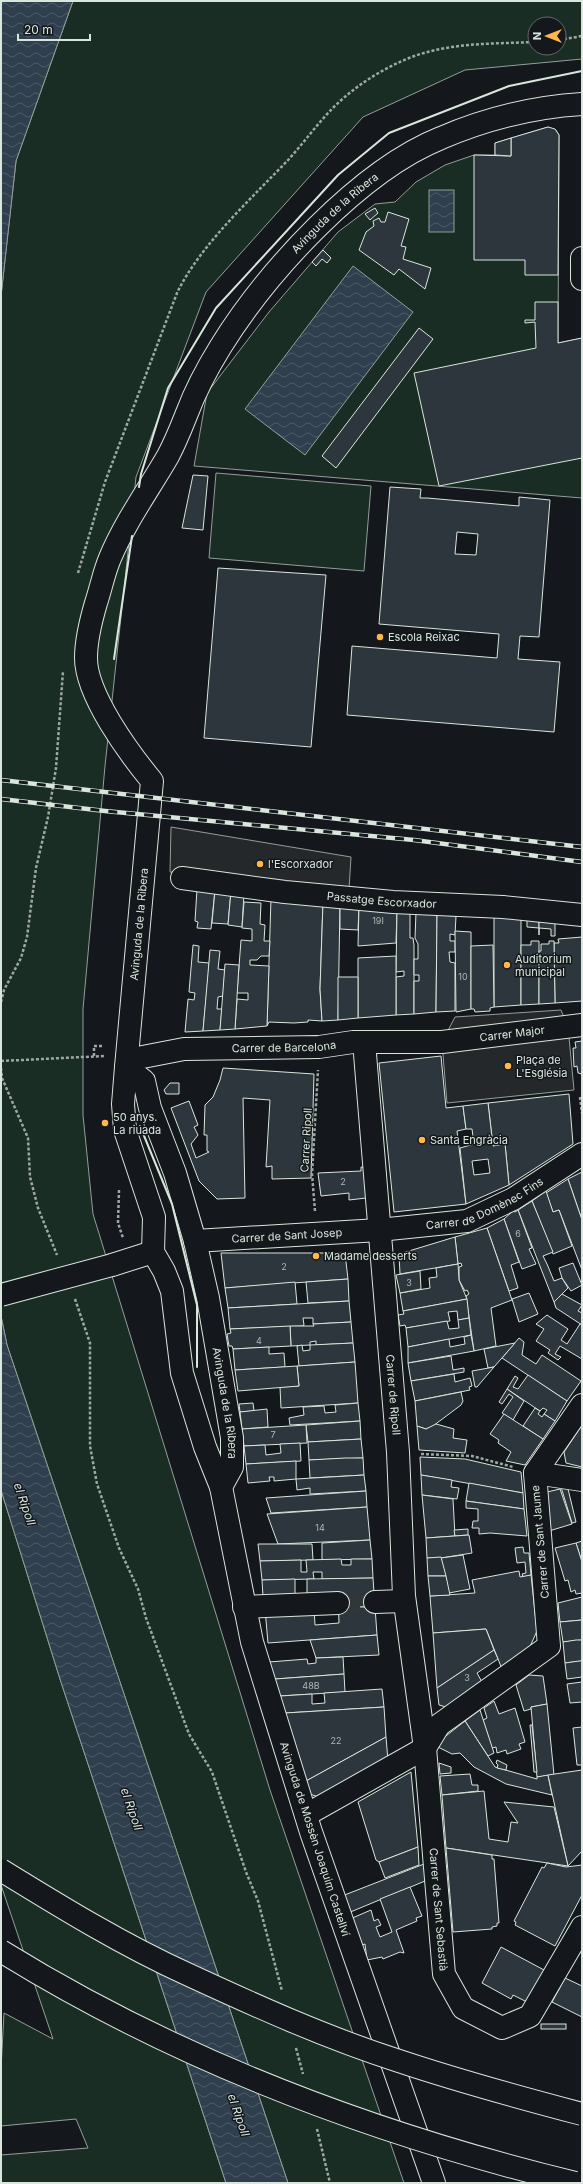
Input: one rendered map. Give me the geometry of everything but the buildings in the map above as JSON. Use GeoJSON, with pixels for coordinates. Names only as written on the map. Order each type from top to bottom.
{"type":"FeatureCollection","features":[{"type":"Feature","properties":{"kind":"main road","name":"Avinguda de la Ribera"},"geometry":{"type":"LineString","coordinates":[[221,1487],[205,1447],[182,1373],[172,1291],[164,1271],[153,1252],[154,1217],[125,1130],[123,1104],[126,1063],[152,781],[134,759],[94,692],[86,658],[91,621],[109,559],[179,437],[198,386],[220,346],[249,304],[292,254],[322,223],[356,192],[394,164],[439,138],[496,119],[559,105],[582,104]]}},
{"type":"Feature","properties":{"kind":"main road"},"geometry":{"type":"LineString","coordinates":[[582,258],[582,279]]}},
{"type":"Feature","properties":{"kind":"main road","name":"Passatge Escorxador"},"geometry":{"type":"LineString","coordinates":[[182,878],[285,892],[378,901],[503,907],[582,915]]}},
{"type":"Feature","properties":{"kind":"main road","name":"Carrer Major"},"geometry":{"type":"LineString","coordinates":[[442,1042],[582,1025]]}},
{"type":"Feature","properties":{"kind":"main road","name":"Carrer de Barcelona"},"geometry":{"type":"LineString","coordinates":[[126,1063],[184,1049],[319,1046],[364,1042],[442,1042]]}},
{"type":"Feature","properties":{"kind":"main road","name":"Carrer de Ripoll"},"geometry":{"type":"LineString","coordinates":[[364,1042],[398,1452],[404,1601],[425,1748]]}},
{"type":"Feature","properties":{"kind":"main road","name":"Avinguda de la Ribera"},"geometry":{"type":"LineString","coordinates":[[126,1063],[144,1081],[150,1108],[175,1174],[195,1241],[208,1298],[232,1438],[232,1467],[221,1487]]}},
{"type":"Feature","properties":{"kind":"main road","name":"Carrer de Domènec Fins"},"geometry":{"type":"LineString","coordinates":[[379,1230],[467,1221],[513,1199],[582,1154]]}},
{"type":"Feature","properties":{"kind":"main road","name":"Carrer de Sant Josep"},"geometry":{"type":"LineString","coordinates":[[195,1241],[379,1230]]}},
{"type":"Feature","properties":{"kind":"main road"},"geometry":{"type":"LineString","coordinates":[[1,1295],[112,1265],[153,1252]]}},
{"type":"Feature","properties":{"kind":"main road","name":"Carrer de Sant Jaume"},"geometry":{"type":"LineString","coordinates":[[425,1748],[439,1725],[549,1646],[535,1472],[582,1405]]}},
{"type":"Feature","properties":{"kind":"main road"},"geometry":{"type":"LineString","coordinates":[[535,1472],[582,1480]]}},
{"type":"Feature","properties":{"kind":"main road","name":"Avinguda de Mossèn Joaquim Castellví"},"geometry":{"type":"LineString","coordinates":[[221,1487],[244,1607],[263,1680],[306,1815],[434,2183]]}},
{"type":"Feature","properties":{"kind":"main road"},"geometry":{"type":"LineString","coordinates":[[374,1602],[404,1601]]}},
{"type":"Feature","properties":{"kind":"main road"},"geometry":{"type":"LineString","coordinates":[[244,1607],[338,1603]]}},
{"type":"Feature","properties":{"kind":"main road"},"geometry":{"type":"LineString","coordinates":[[306,1815],[425,1748]]}},
{"type":"Feature","properties":{"kind":"main road","name":"Carrer de Sant Sebastià"},"geometry":{"type":"LineString","coordinates":[[425,1748],[444,1974],[462,2008],[502,2028],[530,2016],[582,1927]]}},
{"type":"Feature","properties":{"kind":"main road"},"geometry":{"type":"LineString","coordinates":[[1,1870],[68,1911],[185,1974],[291,2020],[398,2061],[521,2098],[582,2114]]}},
{"type":"Feature","properties":{"kind":"main road"},"geometry":{"type":"LineString","coordinates":[[1,1951],[46,1979],[175,2046],[270,2085],[385,2130],[508,2167],[575,2183]]}},
{"type":"Feature","properties":{"kind":"path"},"geometry":{"type":"LineString","coordinates":[[567,39],[582,36]]}},
{"type":"Feature","properties":{"kind":"path"},"geometry":{"type":"LineString","coordinates":[[94,1056],[94,1046],[102,1046]]}},
{"type":"Feature","properties":{"kind":"path","name":"Carrer Ripoll"},"geometry":{"type":"LineString","coordinates":[[317,1233],[312,1174],[319,1046]]}},
{"type":"Feature","properties":{"kind":"path"},"geometry":{"type":"LineString","coordinates":[[1,1061],[103,1056]]}},
{"type":"Feature","properties":{"kind":"path"},"geometry":{"type":"LineString","coordinates":[[1,1068],[2,1078],[28,1138],[30,1177],[38,1208],[58,1259]]}},
{"type":"Feature","properties":{"kind":"path"},"geometry":{"type":"LineString","coordinates":[[580,1097],[582,1113]]}},
{"type":"Feature","properties":{"kind":"path"},"geometry":{"type":"LineString","coordinates":[[119,1187],[118,1223],[122,1234]]}},
{"type":"Feature","properties":{"kind":"path"},"geometry":{"type":"LineString","coordinates":[[74,1298],[90,1344],[90,1446],[97,1484],[119,1548],[138,1589],[146,1618],[189,1734],[212,1772],[260,1908],[284,1997]]}},
{"type":"Feature","properties":{"kind":"path"},"geometry":{"type":"LineString","coordinates":[[398,1452],[472,1456],[535,1472]]}},
{"type":"Feature","properties":{"kind":"path"},"geometry":{"type":"LineString","coordinates":[[295,2044],[303,2075]]}},
{"type":"Feature","properties":{"kind":"path"},"geometry":{"type":"LineString","coordinates":[[315,2121],[330,2183]]}},
{"type":"Feature","properties":{"kind":"green space"},"geometry":{"type":"Polygon","coordinates":[[[73,1],[582,1],[582,59],[465,70],[363,117],[206,292],[136,477],[105,766],[83,1009],[83,1115],[93,1214],[270,1790],[404,2183],[288,2183],[7,1345],[1,1316],[1,296],[16,161],[73,1]]]}},
{"type":"Feature","properties":{"kind":"green space"},"geometry":{"type":"Polygon","coordinates":[[[548,127],[556,130],[559,135],[558,343],[582,338],[582,498],[194,466],[207,393],[269,312],[338,232],[375,204],[395,202],[416,182],[445,165],[474,155],[495,155],[495,143],[548,127]]]}},
{"type":"Feature","properties":{"kind":"green space"},"geometry":{"type":"Polygon","coordinates":[[[216,473],[371,486],[364,571],[209,558],[216,473]]]}},
{"type":"Feature","properties":{"kind":"green space"},"geometry":{"type":"Polygon","coordinates":[[[1,1490],[60,1679],[226,2183],[1,2183],[1,2155],[88,2148],[76,2119],[1,2126],[1,2069],[4,2013],[53,2039],[1,1885],[1,1490]]]}},
{"type":"Feature","properties":{"kind":"shaded area","name":"l'Escorxador"},"geometry":{"type":"Polygon","coordinates":[[[171,827],[351,857],[349,889],[170,872],[171,827]]]}},
{"type":"Feature","properties":{"kind":"shaded area","name":"Plaça de L'Església"},"geometry":{"type":"Polygon","coordinates":[[[561,1010],[568,1027],[574,1090],[447,1103],[442,1042],[455,1017],[561,1010]]]}},
{"type":"Feature","properties":{"kind":"water"},"geometry":{"type":"Polygon","coordinates":[[[1,1],[73,1],[16,161],[1,296],[1,1]]]}},
{"type":"Feature","properties":{"kind":"water"},"geometry":{"type":"Polygon","coordinates":[[[429,190],[454,190],[454,232],[429,232],[429,190]]]}},
{"type":"Feature","properties":{"kind":"water"},"geometry":{"type":"Polygon","coordinates":[[[353,266],[413,312],[305,455],[245,409],[353,266]]]}},
{"type":"Feature","properties":{"kind":"water","name":"el Ripoll"},"geometry":{"type":"Polygon","coordinates":[[[1,1316],[7,1345],[288,2183],[226,2183],[60,1679],[1,1490],[1,1316]]]}},
{"type":"Feature","properties":{"kind":"tunnel"},"geometry":{"type":"LineString","coordinates":[[338,1603],[375,1602]]}},
{"type":"Feature","properties":{"kind":"railway"},"geometry":{"type":"LineString","coordinates":[[1,780],[582,847]]}},
{"type":"Feature","properties":{"kind":"railway"},"geometry":{"type":"LineString","coordinates":[[1,799],[105,811],[414,840],[582,862]]}},
{"type":"Feature","properties":{"kind":"wall"},"geometry":{"type":"LineString","coordinates":[[139,487],[141,474],[168,388],[216,308],[338,175],[389,133],[509,86],[582,71]]}},
{"type":"Feature","properties":{"kind":"wall"},"geometry":{"type":"LineString","coordinates":[[114,659],[132,536]]}},
{"type":"Feature","properties":{"kind":"wall"},"geometry":{"type":"LineString","coordinates":[[140,1126],[172,1204],[197,1305],[197,1367]]}},
{"type":"Feature","properties":{"kind":"place","name":"Escola Reixac"},"geometry":{"type":"Point","coordinates":[380,637]}},
{"type":"Feature","properties":{"kind":"place","name":"l'Escorxador"},"geometry":{"type":"Point","coordinates":[260,864]}},
{"type":"Feature","properties":{"kind":"place","name":"Auditorium municipal"},"geometry":{"type":"Point","coordinates":[507,965]}},
{"type":"Feature","properties":{"kind":"place","name":"Plaça de L'Església"},"geometry":{"type":"Point","coordinates":[508,1066]}},
{"type":"Feature","properties":{"kind":"place","name":"50 anys. La riuada"},"geometry":{"type":"Point","coordinates":[105,1123]}},
{"type":"Feature","properties":{"kind":"place","name":"Santa Engràcia"},"geometry":{"type":"Point","coordinates":[422,1140]}},
{"type":"Feature","properties":{"kind":"place","name":"Madame desserts"},"geometry":{"type":"Point","coordinates":[316,1256]}}]}
